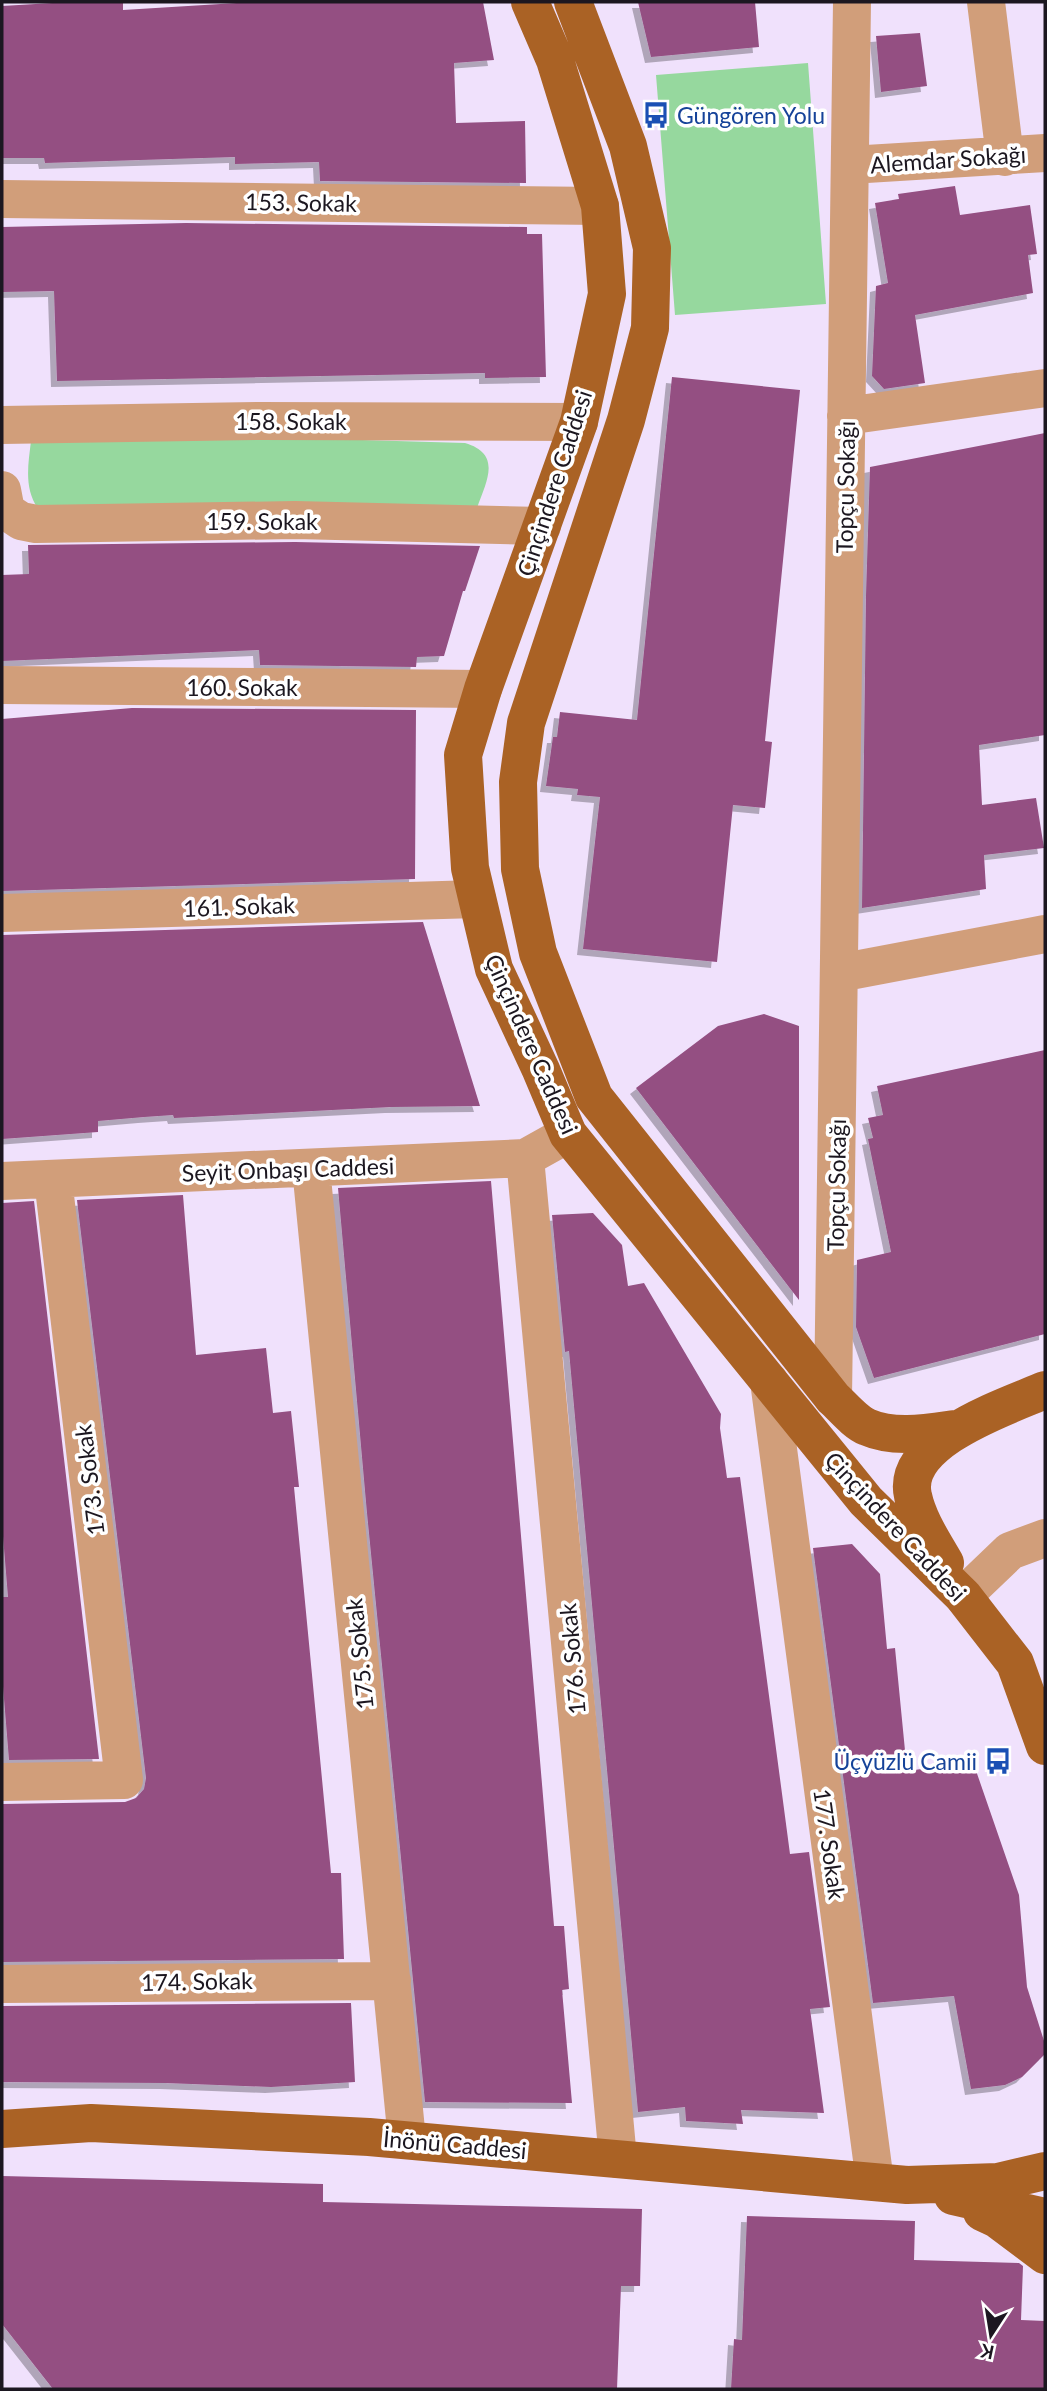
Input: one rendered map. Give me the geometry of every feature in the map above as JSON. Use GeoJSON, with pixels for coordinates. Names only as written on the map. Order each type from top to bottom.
{"type":"FeatureCollection","features":[{"type":"Feature","properties":{"kind":"main road","name":"Çinçindere Caddesi"},"geometry":{"type":"LineString","coordinates":[[530,2],[555,60],[600,206],[607,294],[579,422],[483,689],[463,755],[470,868],[494,970],[568,1134],[866,1501],[963,1596],[1015,1663],[1045,1746]]}},
{"type":"Feature","properties":{"kind":"main road","name":"Çinçindere Caddesi"},"geometry":{"type":"LineString","coordinates":[[573,2],[631,159],[652,248],[650,328],[626,419],[526,723],[518,782],[520,869],[538,953],[594,1097],[833,1398],[866,1427],[893,1433],[920,1434],[955,1429]]}},
{"type":"Feature","properties":{"kind":"main road"},"geometry":{"type":"LineString","coordinates":[[963,1596],[925,1528],[912,1494],[914,1471],[926,1455],[955,1429],[1045,1390]]}},
{"type":"Feature","properties":{"kind":"main road","name":"İnönü Caddesi"},"geometry":{"type":"LineString","coordinates":[[2,2129],[91,2123],[407,2140],[891,2184]]}},
{"type":"Feature","properties":{"kind":"main road"},"geometry":{"type":"LineString","coordinates":[[891,2184],[998,2182],[1045,2171]]}},
{"type":"Feature","properties":{"kind":"main road"},"geometry":{"type":"LineString","coordinates":[[891,2184],[1045,2217]]}},
{"type":"Feature","properties":{"kind":"main road"},"geometry":{"type":"LineString","coordinates":[[946,2195],[997,2219],[1045,2255]]}},
{"type":"Feature","properties":{"kind":"street","name":"Topçu Sokağı"},"geometry":{"type":"LineString","coordinates":[[833,1398],[852,2]]}},
{"type":"Feature","properties":{"kind":"street"},"geometry":{"type":"LineString","coordinates":[[986,2],[1005,157]]}},
{"type":"Feature","properties":{"kind":"street","name":"Alemdar Sokağı"},"geometry":{"type":"LineString","coordinates":[[850,165],[1045,153]]}},
{"type":"Feature","properties":{"kind":"street","name":"153. Sokak"},"geometry":{"type":"LineString","coordinates":[[2,199],[600,206]]}},
{"type":"Feature","properties":{"kind":"street"},"geometry":{"type":"LineString","coordinates":[[846,416],[1045,388]]}},
{"type":"Feature","properties":{"kind":"street","name":"158. Sokak"},"geometry":{"type":"LineString","coordinates":[[2,425],[260,421],[579,422]]}},
{"type":"Feature","properties":{"kind":"street","name":"159. Sokak"},"geometry":{"type":"LineString","coordinates":[[2,490],[6,511],[21,521],[36,524],[295,520],[542,526]]}},
{"type":"Feature","properties":{"kind":"street","name":"160. Sokak"},"geometry":{"type":"LineString","coordinates":[[2,685],[483,689]]}},
{"type":"Feature","properties":{"kind":"street","name":"161. Sokak"},"geometry":{"type":"LineString","coordinates":[[2,913],[477,899]]}},
{"type":"Feature","properties":{"kind":"street"},"geometry":{"type":"LineString","coordinates":[[839,973],[1045,934]]}},
{"type":"Feature","properties":{"kind":"street","name":"Seyit Onbaşı Caddesi"},"geometry":{"type":"LineString","coordinates":[[2,1181],[525,1158],[568,1134]]}},
{"type":"Feature","properties":{"kind":"street","name":"176. Sokak"},"geometry":{"type":"LineString","coordinates":[[525,1158],[618,2159]]}},
{"type":"Feature","properties":{"kind":"street","name":"175. Sokak"},"geometry":{"type":"LineString","coordinates":[[311,1168],[407,2140]]}},
{"type":"Feature","properties":{"kind":"street","name":"173. Sokak"},"geometry":{"type":"LineString","coordinates":[[2,1782],[124,1780],[53,1179]]}},
{"type":"Feature","properties":{"kind":"street","name":"177. Sokak"},"geometry":{"type":"LineString","coordinates":[[769,1381],[891,2184]]}},
{"type":"Feature","properties":{"kind":"street"},"geometry":{"type":"LineString","coordinates":[[963,1596],[1010,1551],[1045,1538]]}},
{"type":"Feature","properties":{"kind":"street","name":"174. Sokak"},"geometry":{"type":"LineString","coordinates":[[2,1984],[392,1981]]}},
{"type":"Feature","properties":{"kind":"green space"},"geometry":{"type":"Polygon","coordinates":[[[808,63],[826,304],[675,315],[656,75],[808,63]]]}},
{"type":"Feature","properties":{"kind":"green space"},"geometry":{"type":"Polygon","coordinates":[[[294,438],[465,443],[484,454],[489,469],[477,508],[38,509],[29,485],[31,441],[294,438]]]}},
{"type":"Feature","properties":{"kind":"building"},"geometry":{"type":"Polygon","coordinates":[[[123,2],[123,10],[253,2],[483,2],[494,60],[454,63],[456,123],[525,121],[526,183],[320,181],[319,162],[235,164],[235,157],[45,163],[44,158],[2,158],[2,6],[123,2]]]}},
{"type":"Feature","properties":{"kind":"building"},"geometry":{"type":"Polygon","coordinates":[[[638,2],[755,2],[759,47],[651,57],[638,2]]]}},
{"type":"Feature","properties":{"kind":"building"},"geometry":{"type":"Polygon","coordinates":[[[920,33],[927,86],[881,92],[876,36],[920,33]]]}},
{"type":"Feature","properties":{"kind":"building"},"geometry":{"type":"Polygon","coordinates":[[[955,186],[960,215],[1030,205],[1037,254],[1028,255],[1033,293],[915,315],[925,383],[884,389],[872,376],[876,286],[888,283],[875,203],[899,199],[898,194],[955,186]]]}},
{"type":"Feature","properties":{"kind":"building"},"geometry":{"type":"Polygon","coordinates":[[[186,223],[527,227],[527,234],[542,234],[546,377],[485,378],[485,373],[57,381],[54,291],[2,292],[2,227],[186,223]]]}},
{"type":"Feature","properties":{"kind":"building"},"geometry":{"type":"Polygon","coordinates":[[[672,377],[800,390],[765,741],[772,742],[765,808],[733,805],[717,962],[583,949],[600,797],[577,795],[578,789],[546,786],[553,737],[557,737],[560,712],[637,720],[672,377]]]}},
{"type":"Feature","properties":{"kind":"building"},"geometry":{"type":"Polygon","coordinates":[[[1045,433],[1045,735],[979,745],[982,805],[1036,798],[1044,848],[984,855],[986,889],[862,908],[870,467],[1045,433]]]}},
{"type":"Feature","properties":{"kind":"building"},"geometry":{"type":"Polygon","coordinates":[[[295,542],[480,546],[463,591],[444,656],[417,657],[416,667],[260,665],[259,650],[2,661],[2,575],[29,574],[28,545],[295,542]]]}},
{"type":"Feature","properties":{"kind":"building"},"geometry":{"type":"Polygon","coordinates":[[[132,708],[416,710],[415,879],[2,891],[2,719],[132,708]]]}},
{"type":"Feature","properties":{"kind":"building"},"geometry":{"type":"Polygon","coordinates":[[[423,922],[480,1106],[144,1117],[98,1121],[98,1132],[2,1139],[2,935],[423,922]]]}},
{"type":"Feature","properties":{"kind":"building"},"geometry":{"type":"Polygon","coordinates":[[[764,1014],[799,1026],[799,1300],[636,1088],[718,1026],[764,1014]]]}},
{"type":"Feature","properties":{"kind":"building"},"geometry":{"type":"Polygon","coordinates":[[[1045,1050],[1045,1334],[874,1378],[856,1327],[857,1260],[891,1252],[868,1139],[873,1138],[868,1118],[883,1115],[877,1086],[1045,1050]]]}},
{"type":"Feature","properties":{"kind":"building"},"geometry":{"type":"Polygon","coordinates":[[[491,1181],[554,1926],[564,1926],[569,1989],[562,1990],[572,2103],[425,2102],[338,1188],[491,1181]]]}},
{"type":"Feature","properties":{"kind":"building"},"geometry":{"type":"Polygon","coordinates":[[[183,1195],[196,1355],[266,1348],[273,1413],[291,1411],[299,1487],[294,1487],[331,1873],[341,1873],[344,1959],[2,1962],[2,1804],[125,1802],[136,1798],[144,1789],[146,1778],[77,1200],[183,1195]]]}},
{"type":"Feature","properties":{"kind":"building"},"geometry":{"type":"Polygon","coordinates":[[[34,1201],[99,1759],[9,1760],[2,1674],[2,1597],[8,1597],[2,1524],[2,1203],[34,1201]]]}},
{"type":"Feature","properties":{"kind":"building"},"geometry":{"type":"Polygon","coordinates":[[[593,1213],[622,1245],[628,1286],[644,1283],[721,1414],[720,1428],[727,1478],[740,1477],[790,1854],[809,1852],[830,2007],[810,2009],[824,2113],[741,2110],[743,2124],[686,2121],[685,2107],[638,2112],[569,1351],[565,1352],[552,1215],[593,1213]]]}},
{"type":"Feature","properties":{"kind":"building"},"geometry":{"type":"Polygon","coordinates":[[[852,1544],[880,1574],[887,1649],[895,1648],[907,1771],[973,1762],[1019,1895],[1027,1987],[1045,2044],[1045,2054],[1022,2077],[1005,2085],[971,2089],[954,1996],[873,2003],[813,1548],[852,1544]]]}},
{"type":"Feature","properties":{"kind":"building"},"geometry":{"type":"Polygon","coordinates":[[[351,2003],[355,2082],[271,2087],[2,2082],[2,2006],[351,2003]]]}},
{"type":"Feature","properties":{"kind":"building"},"geometry":{"type":"Polygon","coordinates":[[[2,2176],[323,2184],[323,2202],[642,2209],[640,2286],[621,2286],[617,2389],[53,2389],[2,2324],[2,2176]]]}},
{"type":"Feature","properties":{"kind":"building"},"geometry":{"type":"Polygon","coordinates":[[[747,2216],[915,2221],[914,2260],[1019,2263],[1023,2266],[1021,2320],[1045,2321],[1045,2389],[731,2389],[734,2339],[742,2340],[747,2216]]]}},
{"type":"Feature","properties":{"kind":"place","name":"Güngören Yolu"},"geometry":{"type":"Point","coordinates":[656,115]}},
{"type":"Feature","properties":{"kind":"place","name":"Üçyüzlü Camii"},"geometry":{"type":"Point","coordinates":[998,1761]}}]}
